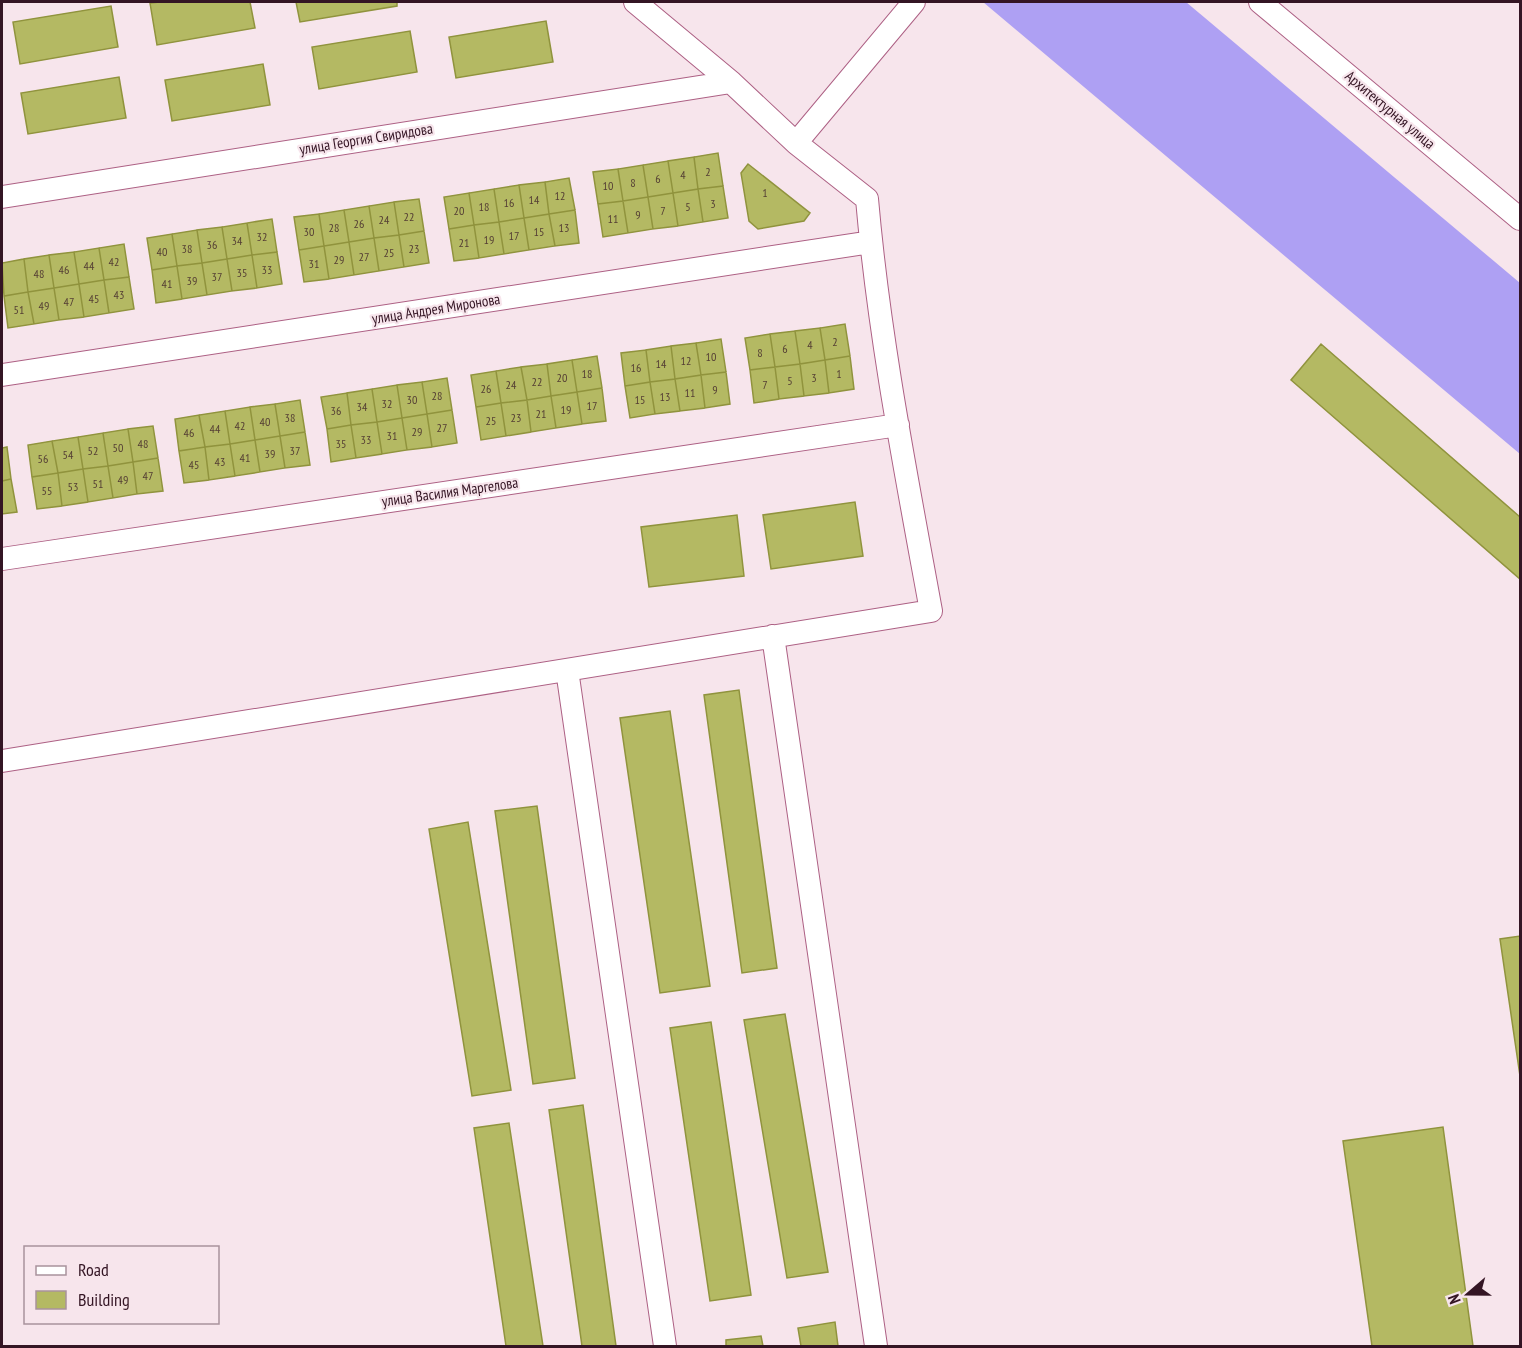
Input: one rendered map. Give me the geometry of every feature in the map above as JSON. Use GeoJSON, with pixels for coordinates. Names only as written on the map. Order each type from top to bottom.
{"type":"FeatureCollection","features":[{"type":"Feature","properties":{"kind":"street"},"geometry":{"type":"LineString","coordinates":[[2,761],[931,611],[898,425],[871,243],[867,199],[796,143],[731,82],[635,2]]}},
{"type":"Feature","properties":{"kind":"street"},"geometry":{"type":"LineString","coordinates":[[796,143],[914,2]]}},
{"type":"Feature","properties":{"kind":"street","name":"Архитектурная улица"},"geometry":{"type":"LineString","coordinates":[[1260,2],[1521,219]]}},
{"type":"Feature","properties":{"kind":"street","name":"улица Георгия Свиридова"},"geometry":{"type":"LineString","coordinates":[[2,197],[731,82]]}},
{"type":"Feature","properties":{"kind":"street","name":"улица Андрея Миронова"},"geometry":{"type":"LineString","coordinates":[[2,375],[871,243]]}},
{"type":"Feature","properties":{"kind":"street","name":"улица Василия Маргелова"},"geometry":{"type":"LineString","coordinates":[[2,559],[898,425]]}},
{"type":"Feature","properties":{"kind":"street"},"geometry":{"type":"LineString","coordinates":[[773,636],[876,1347]]}},
{"type":"Feature","properties":{"kind":"street"},"geometry":{"type":"LineString","coordinates":[[567,670],[665,1347]]}},
{"type":"Feature","properties":{"kind":"shaded area"},"geometry":{"type":"Polygon","coordinates":[[[983,2],[1186,2],[1520,283],[1520,454],[983,2]]]}},
{"type":"Feature","properties":{"kind":"building"},"geometry":{"type":"Polygon","coordinates":[[[250,2],[255,28],[157,45],[150,3],[250,2]]]}},
{"type":"Feature","properties":{"kind":"building"},"geometry":{"type":"Polygon","coordinates":[[[296,2],[397,2],[397,6],[300,22],[296,2]]]}},
{"type":"Feature","properties":{"kind":"building"},"geometry":{"type":"Polygon","coordinates":[[[111,6],[118,47],[20,64],[13,22],[111,6]]]}},
{"type":"Feature","properties":{"kind":"building"},"geometry":{"type":"Polygon","coordinates":[[[546,21],[553,62],[456,78],[449,37],[546,21]]]}},
{"type":"Feature","properties":{"kind":"building"},"geometry":{"type":"Polygon","coordinates":[[[410,31],[417,72],[319,89],[312,47],[410,31]]]}},
{"type":"Feature","properties":{"kind":"building"},"geometry":{"type":"Polygon","coordinates":[[[263,64],[270,105],[172,121],[165,80],[263,64]]]}},
{"type":"Feature","properties":{"kind":"building"},"geometry":{"type":"Polygon","coordinates":[[[119,77],[126,118],[28,134],[21,93],[119,77]]]}},
{"type":"Feature","properties":{"kind":"building"},"geometry":{"type":"Polygon","coordinates":[[[718,153],[723,186],[698,189],[694,157],[718,153]]]}},
{"type":"Feature","properties":{"kind":"building"},"geometry":{"type":"Polygon","coordinates":[[[694,157],[698,189],[673,193],[668,161],[694,157]]]}},
{"type":"Feature","properties":{"kind":"building"},"geometry":{"type":"Polygon","coordinates":[[[668,161],[673,193],[648,197],[643,165],[668,161]]]}},
{"type":"Feature","properties":{"kind":"building"},"geometry":{"type":"Polygon","coordinates":[[[748,164],[810,213],[804,221],[758,229],[749,221],[741,173],[748,164]]]}},
{"type":"Feature","properties":{"kind":"building"},"geometry":{"type":"Polygon","coordinates":[[[643,165],[648,197],[623,201],[618,169],[643,165]]]}},
{"type":"Feature","properties":{"kind":"building"},"geometry":{"type":"Polygon","coordinates":[[[618,169],[623,201],[598,204],[593,172],[618,169]]]}},
{"type":"Feature","properties":{"kind":"building"},"geometry":{"type":"Polygon","coordinates":[[[569,178],[575,210],[549,214],[545,182],[569,178]]]}},
{"type":"Feature","properties":{"kind":"building"},"geometry":{"type":"Polygon","coordinates":[[[545,182],[549,214],[524,218],[519,185],[545,182]]]}},
{"type":"Feature","properties":{"kind":"building"},"geometry":{"type":"Polygon","coordinates":[[[519,185],[524,218],[499,222],[494,189],[519,185]]]}},
{"type":"Feature","properties":{"kind":"building"},"geometry":{"type":"Polygon","coordinates":[[[723,186],[728,218],[703,222],[698,189],[723,186]]]}},
{"type":"Feature","properties":{"kind":"building"},"geometry":{"type":"Polygon","coordinates":[[[494,189],[499,222],[474,225],[469,193],[494,189]]]}},
{"type":"Feature","properties":{"kind":"building"},"geometry":{"type":"Polygon","coordinates":[[[698,189],[703,222],[678,226],[673,193],[698,189]]]}},
{"type":"Feature","properties":{"kind":"building"},"geometry":{"type":"Polygon","coordinates":[[[469,193],[474,225],[449,229],[444,197],[469,193]]]}},
{"type":"Feature","properties":{"kind":"building"},"geometry":{"type":"Polygon","coordinates":[[[673,193],[678,226],[653,229],[648,197],[673,193]]]}},
{"type":"Feature","properties":{"kind":"building"},"geometry":{"type":"Polygon","coordinates":[[[648,197],[653,229],[628,233],[623,201],[648,197]]]}},
{"type":"Feature","properties":{"kind":"building"},"geometry":{"type":"Polygon","coordinates":[[[419,199],[424,231],[399,235],[394,202],[419,199]]]}},
{"type":"Feature","properties":{"kind":"building"},"geometry":{"type":"Polygon","coordinates":[[[623,201],[628,233],[603,237],[598,204],[623,201]]]}},
{"type":"Feature","properties":{"kind":"building"},"geometry":{"type":"Polygon","coordinates":[[[394,202],[399,235],[374,238],[369,206],[394,202]]]}},
{"type":"Feature","properties":{"kind":"building"},"geometry":{"type":"Polygon","coordinates":[[[369,206],[374,238],[349,242],[344,210],[369,206]]]}},
{"type":"Feature","properties":{"kind":"building"},"geometry":{"type":"Polygon","coordinates":[[[344,210],[349,242],[324,246],[319,214],[344,210]]]}},
{"type":"Feature","properties":{"kind":"building"},"geometry":{"type":"Polygon","coordinates":[[[575,210],[579,243],[555,246],[549,214],[575,210]]]}},
{"type":"Feature","properties":{"kind":"building"},"geometry":{"type":"Polygon","coordinates":[[[319,214],[324,246],[299,250],[294,217],[319,214]]]}},
{"type":"Feature","properties":{"kind":"building"},"geometry":{"type":"Polygon","coordinates":[[[549,214],[555,246],[529,250],[524,218],[549,214]]]}},
{"type":"Feature","properties":{"kind":"building"},"geometry":{"type":"Polygon","coordinates":[[[524,218],[529,250],[504,254],[499,222],[524,218]]]}},
{"type":"Feature","properties":{"kind":"building"},"geometry":{"type":"Polygon","coordinates":[[[272,219],[277,252],[252,255],[247,223],[272,219]]]}},
{"type":"Feature","properties":{"kind":"building"},"geometry":{"type":"Polygon","coordinates":[[[499,222],[504,254],[479,258],[474,225],[499,222]]]}},
{"type":"Feature","properties":{"kind":"building"},"geometry":{"type":"Polygon","coordinates":[[[247,223],[252,255],[227,259],[222,227],[247,223]]]}},
{"type":"Feature","properties":{"kind":"building"},"geometry":{"type":"Polygon","coordinates":[[[474,225],[479,258],[454,261],[449,229],[474,225]]]}},
{"type":"Feature","properties":{"kind":"building"},"geometry":{"type":"Polygon","coordinates":[[[222,227],[227,259],[202,263],[197,230],[222,227]]]}},
{"type":"Feature","properties":{"kind":"building"},"geometry":{"type":"Polygon","coordinates":[[[197,230],[202,263],[177,266],[172,234],[197,230]]]}},
{"type":"Feature","properties":{"kind":"building"},"geometry":{"type":"Polygon","coordinates":[[[424,231],[429,263],[404,267],[399,235],[424,231]]]}},
{"type":"Feature","properties":{"kind":"building"},"geometry":{"type":"Polygon","coordinates":[[[172,234],[177,266],[152,270],[147,238],[172,234]]]}},
{"type":"Feature","properties":{"kind":"building"},"geometry":{"type":"Polygon","coordinates":[[[399,235],[404,267],[379,271],[374,238],[399,235]]]}},
{"type":"Feature","properties":{"kind":"building"},"geometry":{"type":"Polygon","coordinates":[[[374,238],[379,271],[354,275],[349,242],[374,238]]]}},
{"type":"Feature","properties":{"kind":"building"},"geometry":{"type":"Polygon","coordinates":[[[349,242],[354,275],[329,279],[324,246],[349,242]]]}},
{"type":"Feature","properties":{"kind":"building"},"geometry":{"type":"Polygon","coordinates":[[[124,244],[129,277],[104,280],[99,248],[124,244]]]}},
{"type":"Feature","properties":{"kind":"building"},"geometry":{"type":"Polygon","coordinates":[[[324,246],[329,279],[304,282],[299,250],[324,246]]]}},
{"type":"Feature","properties":{"kind":"building"},"geometry":{"type":"Polygon","coordinates":[[[99,248],[104,280],[79,284],[74,252],[99,248]]]}},
{"type":"Feature","properties":{"kind":"building"},"geometry":{"type":"Polygon","coordinates":[[[74,252],[79,284],[54,288],[49,255],[74,252]]]}},
{"type":"Feature","properties":{"kind":"building"},"geometry":{"type":"Polygon","coordinates":[[[277,252],[282,284],[257,288],[252,255],[277,252]]]}},
{"type":"Feature","properties":{"kind":"building"},"geometry":{"type":"Polygon","coordinates":[[[49,255],[54,288],[28,292],[24,259],[49,255]]]}},
{"type":"Feature","properties":{"kind":"building"},"geometry":{"type":"Polygon","coordinates":[[[252,255],[257,288],[232,291],[227,259],[252,255]]]}},
{"type":"Feature","properties":{"kind":"building"},"geometry":{"type":"Polygon","coordinates":[[[24,259],[28,292],[4,296],[2,263],[24,259]]]}},
{"type":"Feature","properties":{"kind":"building"},"geometry":{"type":"Polygon","coordinates":[[[227,259],[232,291],[207,295],[202,263],[227,259]]]}},
{"type":"Feature","properties":{"kind":"building"},"geometry":{"type":"Polygon","coordinates":[[[202,263],[207,295],[182,299],[177,266],[202,263]]]}},
{"type":"Feature","properties":{"kind":"building"},"geometry":{"type":"Polygon","coordinates":[[[177,266],[182,299],[156,303],[152,270],[177,266]]]}},
{"type":"Feature","properties":{"kind":"building"},"geometry":{"type":"Polygon","coordinates":[[[129,277],[134,309],[109,313],[104,280],[129,277]]]}},
{"type":"Feature","properties":{"kind":"building"},"geometry":{"type":"Polygon","coordinates":[[[104,280],[109,313],[84,317],[79,284],[104,280]]]}},
{"type":"Feature","properties":{"kind":"building"},"geometry":{"type":"Polygon","coordinates":[[[79,284],[84,317],[59,320],[54,288],[79,284]]]}},
{"type":"Feature","properties":{"kind":"building"},"geometry":{"type":"Polygon","coordinates":[[[54,288],[59,320],[34,324],[28,292],[54,288]]]}},
{"type":"Feature","properties":{"kind":"building"},"geometry":{"type":"Polygon","coordinates":[[[28,292],[34,324],[8,328],[4,296],[28,292]]]}},
{"type":"Feature","properties":{"kind":"building"},"geometry":{"type":"Polygon","coordinates":[[[845,324],[850,356],[825,360],[820,328],[845,324]]]}},
{"type":"Feature","properties":{"kind":"building"},"geometry":{"type":"Polygon","coordinates":[[[820,328],[825,360],[800,364],[795,331],[820,328]]]}},
{"type":"Feature","properties":{"kind":"building"},"geometry":{"type":"Polygon","coordinates":[[[795,331],[800,364],[775,367],[770,334],[795,331]]]}},
{"type":"Feature","properties":{"kind":"building"},"geometry":{"type":"Polygon","coordinates":[[[770,334],[775,367],[750,370],[745,338],[770,334]]]}},
{"type":"Feature","properties":{"kind":"building"},"geometry":{"type":"Polygon","coordinates":[[[721,339],[726,372],[701,375],[696,343],[721,339]]]}},
{"type":"Feature","properties":{"kind":"building"},"geometry":{"type":"Polygon","coordinates":[[[696,343],[701,375],[675,379],[671,346],[696,343]]]}},
{"type":"Feature","properties":{"kind":"building"},"geometry":{"type":"Polygon","coordinates":[[[1321,344],[1520,517],[1520,579],[1291,380],[1321,344]]]}},
{"type":"Feature","properties":{"kind":"building"},"geometry":{"type":"Polygon","coordinates":[[[671,346],[675,379],[650,382],[646,350],[671,346]]]}},
{"type":"Feature","properties":{"kind":"building"},"geometry":{"type":"Polygon","coordinates":[[[646,350],[650,382],[625,386],[621,353],[646,350]]]}},
{"type":"Feature","properties":{"kind":"building"},"geometry":{"type":"Polygon","coordinates":[[[597,356],[602,388],[577,392],[572,360],[597,356]]]}},
{"type":"Feature","properties":{"kind":"building"},"geometry":{"type":"Polygon","coordinates":[[[850,356],[854,389],[829,393],[825,360],[850,356]]]}},
{"type":"Feature","properties":{"kind":"building"},"geometry":{"type":"Polygon","coordinates":[[[572,360],[577,392],[551,396],[547,364],[572,360]]]}},
{"type":"Feature","properties":{"kind":"building"},"geometry":{"type":"Polygon","coordinates":[[[825,360],[829,393],[804,396],[800,364],[825,360]]]}},
{"type":"Feature","properties":{"kind":"building"},"geometry":{"type":"Polygon","coordinates":[[[547,364],[551,396],[527,400],[521,367],[547,364]]]}},
{"type":"Feature","properties":{"kind":"building"},"geometry":{"type":"Polygon","coordinates":[[[800,364],[804,396],[779,399],[775,367],[800,364]]]}},
{"type":"Feature","properties":{"kind":"building"},"geometry":{"type":"Polygon","coordinates":[[[521,367],[527,400],[501,403],[496,371],[521,367]]]}},
{"type":"Feature","properties":{"kind":"building"},"geometry":{"type":"Polygon","coordinates":[[[775,367],[779,399],[754,403],[750,370],[775,367]]]}},
{"type":"Feature","properties":{"kind":"building"},"geometry":{"type":"Polygon","coordinates":[[[496,371],[501,403],[476,407],[471,375],[496,371]]]}},
{"type":"Feature","properties":{"kind":"building"},"geometry":{"type":"Polygon","coordinates":[[[726,372],[730,404],[705,408],[701,375],[726,372]]]}},
{"type":"Feature","properties":{"kind":"building"},"geometry":{"type":"Polygon","coordinates":[[[701,375],[705,408],[680,411],[675,379],[701,375]]]}},
{"type":"Feature","properties":{"kind":"building"},"geometry":{"type":"Polygon","coordinates":[[[447,378],[452,410],[427,414],[422,382],[447,378]]]}},
{"type":"Feature","properties":{"kind":"building"},"geometry":{"type":"Polygon","coordinates":[[[675,379],[680,411],[655,414],[650,382],[675,379]]]}},
{"type":"Feature","properties":{"kind":"building"},"geometry":{"type":"Polygon","coordinates":[[[422,382],[427,414],[402,418],[397,385],[422,382]]]}},
{"type":"Feature","properties":{"kind":"building"},"geometry":{"type":"Polygon","coordinates":[[[650,382],[655,414],[630,418],[625,386],[650,382]]]}},
{"type":"Feature","properties":{"kind":"building"},"geometry":{"type":"Polygon","coordinates":[[[397,385],[402,418],[377,422],[372,389],[397,385]]]}},
{"type":"Feature","properties":{"kind":"building"},"geometry":{"type":"Polygon","coordinates":[[[602,388],[606,421],[582,424],[577,392],[602,388]]]}},
{"type":"Feature","properties":{"kind":"building"},"geometry":{"type":"Polygon","coordinates":[[[372,389],[377,422],[351,425],[347,393],[372,389]]]}},
{"type":"Feature","properties":{"kind":"building"},"geometry":{"type":"Polygon","coordinates":[[[577,392],[582,424],[556,428],[551,396],[577,392]]]}},
{"type":"Feature","properties":{"kind":"building"},"geometry":{"type":"Polygon","coordinates":[[[347,393],[351,425],[327,429],[321,397],[347,393]]]}},
{"type":"Feature","properties":{"kind":"building"},"geometry":{"type":"Polygon","coordinates":[[[551,396],[556,428],[531,432],[527,400],[551,396]]]}},
{"type":"Feature","properties":{"kind":"building"},"geometry":{"type":"Polygon","coordinates":[[[300,400],[305,432],[280,436],[275,404],[300,400]]]}},
{"type":"Feature","properties":{"kind":"building"},"geometry":{"type":"Polygon","coordinates":[[[527,400],[531,432],[506,436],[501,403],[527,400]]]}},
{"type":"Feature","properties":{"kind":"building"},"geometry":{"type":"Polygon","coordinates":[[[501,403],[506,436],[481,440],[476,407],[501,403]]]}},
{"type":"Feature","properties":{"kind":"building"},"geometry":{"type":"Polygon","coordinates":[[[275,404],[280,436],[255,440],[250,407],[275,404]]]}},
{"type":"Feature","properties":{"kind":"building"},"geometry":{"type":"Polygon","coordinates":[[[250,407],[255,440],[230,444],[225,411],[250,407]]]}},
{"type":"Feature","properties":{"kind":"building"},"geometry":{"type":"Polygon","coordinates":[[[452,410],[457,443],[432,447],[427,414],[452,410]]]}},
{"type":"Feature","properties":{"kind":"building"},"geometry":{"type":"Polygon","coordinates":[[[225,411],[230,444],[205,447],[199,415],[225,411]]]}},
{"type":"Feature","properties":{"kind":"building"},"geometry":{"type":"Polygon","coordinates":[[[427,414],[432,447],[407,450],[402,418],[427,414]]]}},
{"type":"Feature","properties":{"kind":"building"},"geometry":{"type":"Polygon","coordinates":[[[199,415],[205,447],[179,451],[175,419],[199,415]]]}},
{"type":"Feature","properties":{"kind":"building"},"geometry":{"type":"Polygon","coordinates":[[[402,418],[407,450],[382,454],[377,422],[402,418]]]}},
{"type":"Feature","properties":{"kind":"building"},"geometry":{"type":"Polygon","coordinates":[[[377,422],[382,454],[356,458],[351,425],[377,422]]]}},
{"type":"Feature","properties":{"kind":"building"},"geometry":{"type":"Polygon","coordinates":[[[351,425],[356,458],[331,462],[327,429],[351,425]]]}},
{"type":"Feature","properties":{"kind":"building"},"geometry":{"type":"Polygon","coordinates":[[[153,426],[158,458],[133,462],[128,429],[153,426]]]}},
{"type":"Feature","properties":{"kind":"building"},"geometry":{"type":"Polygon","coordinates":[[[128,429],[133,462],[108,466],[103,433],[128,429]]]}},
{"type":"Feature","properties":{"kind":"building"},"geometry":{"type":"Polygon","coordinates":[[[305,432],[310,465],[285,468],[280,436],[305,432]]]}},
{"type":"Feature","properties":{"kind":"building"},"geometry":{"type":"Polygon","coordinates":[[[103,433],[108,466],[83,469],[78,437],[103,433]]]}},
{"type":"Feature","properties":{"kind":"building"},"geometry":{"type":"Polygon","coordinates":[[[280,436],[285,468],[260,472],[255,440],[280,436]]]}},
{"type":"Feature","properties":{"kind":"building"},"geometry":{"type":"Polygon","coordinates":[[[78,437],[83,469],[58,473],[52,441],[78,437]]]}},
{"type":"Feature","properties":{"kind":"building"},"geometry":{"type":"Polygon","coordinates":[[[255,440],[260,472],[235,476],[230,444],[255,440]]]}},
{"type":"Feature","properties":{"kind":"building"},"geometry":{"type":"Polygon","coordinates":[[[52,441],[58,473],[32,477],[28,445],[52,441]]]}},
{"type":"Feature","properties":{"kind":"building"},"geometry":{"type":"Polygon","coordinates":[[[230,444],[235,476],[209,480],[205,447],[230,444]]]}},
{"type":"Feature","properties":{"kind":"building"},"geometry":{"type":"Polygon","coordinates":[[[7,447],[11,479],[2,481],[2,448],[7,447]]]}},
{"type":"Feature","properties":{"kind":"building"},"geometry":{"type":"Polygon","coordinates":[[[205,447],[209,480],[184,483],[179,451],[205,447]]]}},
{"type":"Feature","properties":{"kind":"building"},"geometry":{"type":"Polygon","coordinates":[[[158,458],[163,491],[137,494],[133,462],[158,458]]]}},
{"type":"Feature","properties":{"kind":"building"},"geometry":{"type":"Polygon","coordinates":[[[133,462],[137,494],[113,498],[108,466],[133,462]]]}},
{"type":"Feature","properties":{"kind":"building"},"geometry":{"type":"Polygon","coordinates":[[[108,466],[113,498],[88,502],[83,469],[108,466]]]}},
{"type":"Feature","properties":{"kind":"building"},"geometry":{"type":"Polygon","coordinates":[[[83,469],[88,502],[62,506],[58,473],[83,469]]]}},
{"type":"Feature","properties":{"kind":"building"},"geometry":{"type":"Polygon","coordinates":[[[58,473],[62,506],[37,509],[32,477],[58,473]]]}},
{"type":"Feature","properties":{"kind":"building"},"geometry":{"type":"Polygon","coordinates":[[[11,479],[17,512],[2,514],[2,481],[11,479]]]}},
{"type":"Feature","properties":{"kind":"building"},"geometry":{"type":"Polygon","coordinates":[[[855,502],[863,556],[771,569],[763,515],[855,502]]]}},
{"type":"Feature","properties":{"kind":"building"},"geometry":{"type":"Polygon","coordinates":[[[737,515],[744,576],[649,587],[641,527],[737,515]]]}},
{"type":"Feature","properties":{"kind":"building"},"geometry":{"type":"Polygon","coordinates":[[[739,690],[777,968],[742,973],[704,695],[739,690]]]}},
{"type":"Feature","properties":{"kind":"building"},"geometry":{"type":"Polygon","coordinates":[[[670,711],[710,986],[660,993],[620,718],[670,711]]]}},
{"type":"Feature","properties":{"kind":"building"},"geometry":{"type":"Polygon","coordinates":[[[537,806],[575,1078],[533,1084],[495,811],[537,806]]]}},
{"type":"Feature","properties":{"kind":"building"},"geometry":{"type":"Polygon","coordinates":[[[468,822],[511,1090],[472,1096],[429,829],[468,822]]]}},
{"type":"Feature","properties":{"kind":"building"},"geometry":{"type":"Polygon","coordinates":[[[1520,936],[1520,1076],[1500,939],[1520,936]]]}},
{"type":"Feature","properties":{"kind":"building"},"geometry":{"type":"Polygon","coordinates":[[[785,1014],[828,1272],[787,1278],[744,1020],[785,1014]]]}},
{"type":"Feature","properties":{"kind":"building"},"geometry":{"type":"Polygon","coordinates":[[[711,1022],[751,1295],[710,1301],[670,1028],[711,1022]]]}},
{"type":"Feature","properties":{"kind":"building"},"geometry":{"type":"Polygon","coordinates":[[[583,1105],[616,1346],[582,1346],[549,1110],[583,1105]]]}},
{"type":"Feature","properties":{"kind":"building"},"geometry":{"type":"Polygon","coordinates":[[[509,1123],[543,1346],[506,1346],[474,1128],[509,1123]]]}},
{"type":"Feature","properties":{"kind":"building"},"geometry":{"type":"Polygon","coordinates":[[[1443,1127],[1473,1346],[1372,1346],[1343,1141],[1443,1127]]]}},
{"type":"Feature","properties":{"kind":"building"},"geometry":{"type":"Polygon","coordinates":[[[835,1322],[838,1346],[801,1346],[798,1328],[835,1322]]]}},
{"type":"Feature","properties":{"kind":"building"},"geometry":{"type":"Polygon","coordinates":[[[761,1336],[763,1346],[726,1346],[726,1340],[761,1336]]]}}]}
